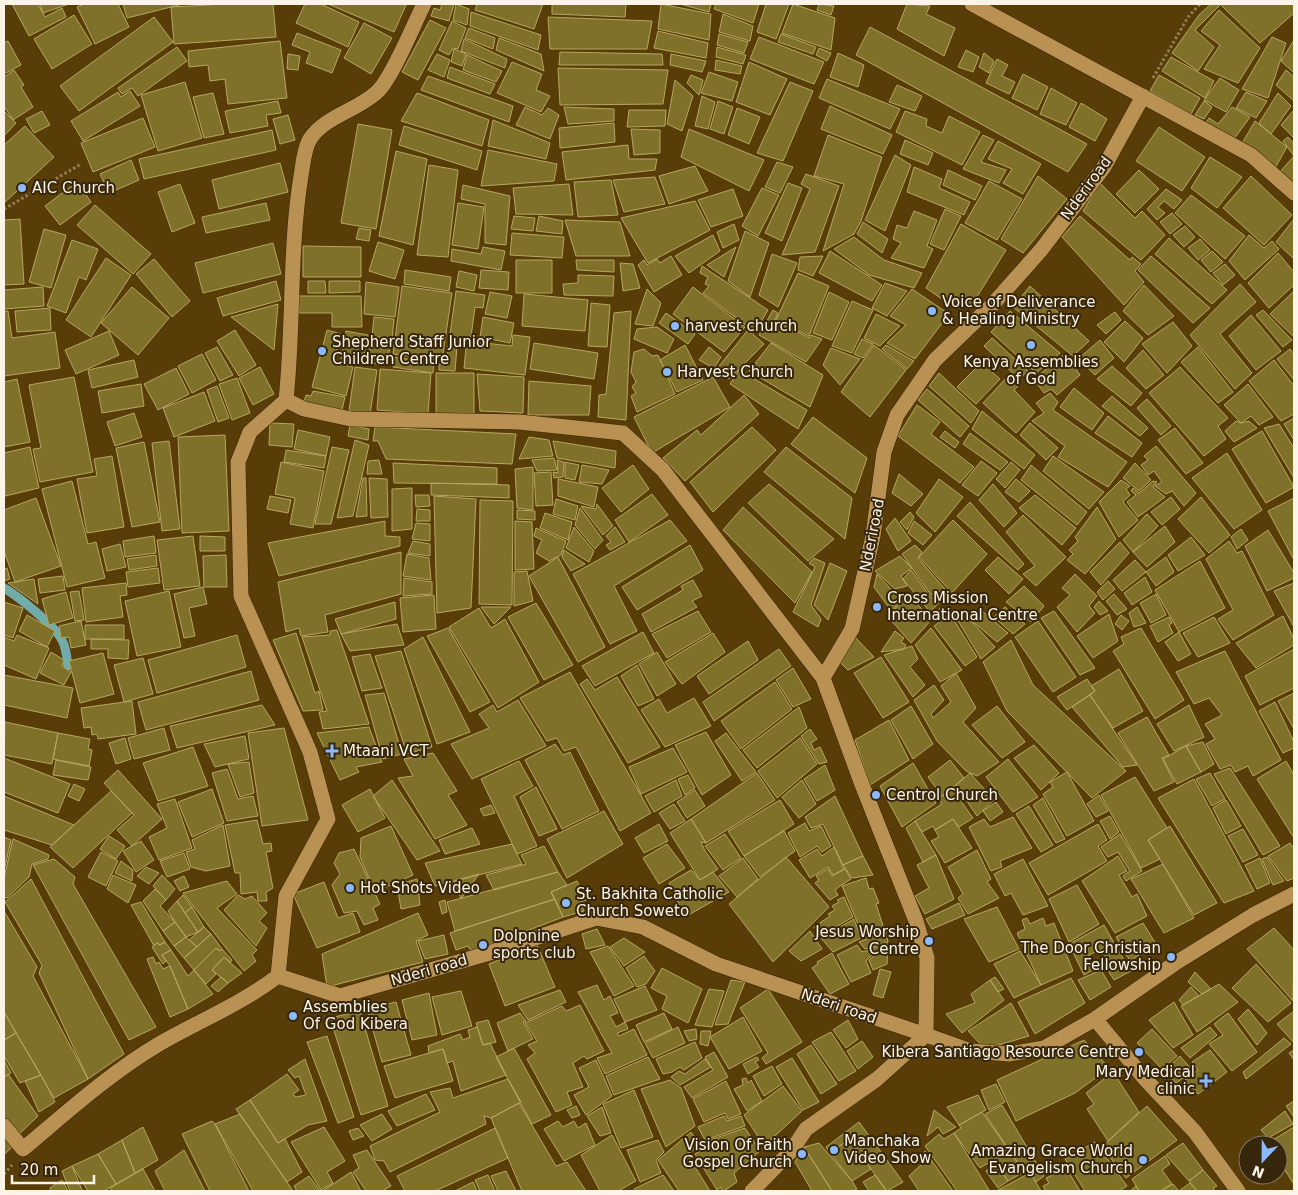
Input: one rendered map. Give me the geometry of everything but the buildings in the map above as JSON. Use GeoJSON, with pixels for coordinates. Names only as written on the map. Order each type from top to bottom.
{"type":"FeatureCollection","features":[{"type":"Feature","properties":{"kind":"street"},"geometry":{"type":"LineString","coordinates":[[4,1126],[23,1149],[98,1087],[157,1045],[252,996],[278,976],[286,896],[328,819],[310,752],[241,596],[238,462],[250,432],[286,400],[290,354],[290,307],[295,216],[309,140],[325,124],[379,91],[424,4]]}},
{"type":"Feature","properties":{"kind":"street"},"geometry":{"type":"LineString","coordinates":[[972,4],[1251,155],[1294,193]]}},
{"type":"Feature","properties":{"kind":"street","name":"Nderiroad"},"geometry":{"type":"LineString","coordinates":[[823,678],[852,629],[873,536],[884,452],[897,414],[935,360],[993,304],[1041,250],[1104,167],[1143,96]]}},
{"type":"Feature","properties":{"kind":"street"},"geometry":{"type":"LineString","coordinates":[[286,400],[304,409],[351,419],[519,422],[623,433],[663,470],[823,678],[861,782],[910,904],[927,958],[926,1035],[877,1079],[806,1128],[792,1150],[752,1191]]}},
{"type":"Feature","properties":{"kind":"street","name":"Nderi road"},"geometry":{"type":"LineString","coordinates":[[278,976],[340,996],[486,954],[596,918],[643,927],[716,964],[971,1051],[1009,1054],[1044,1048],[1095,1019],[1174,964],[1253,915],[1294,894]]}},
{"type":"Feature","properties":{"kind":"street"},"geometry":{"type":"LineString","coordinates":[[1095,1019],[1145,1079],[1194,1132],[1238,1191]]}},
{"type":"Feature","properties":{"kind":"path"},"geometry":{"type":"LineString","coordinates":[[1143,96],[1188,17],[1200,4]]}},
{"type":"Feature","properties":{"kind":"path"},"geometry":{"type":"LineString","coordinates":[[4,209],[81,164]]}},
{"type":"Feature","properties":{"kind":"waterway"},"geometry":{"type":"LineString","coordinates":[[4,588],[36,612],[58,634],[64,646],[68,666]]}},
{"type":"Feature","properties":{"kind":"place","name":"AIC Church"},"geometry":{"type":"Point","coordinates":[22,188]}},
{"type":"Feature","properties":{"kind":"place","name":"Voice of Deliverance & Healing Ministry"},"geometry":{"type":"Point","coordinates":[932,311]}},
{"type":"Feature","properties":{"kind":"place","name":"harvest church"},"geometry":{"type":"Point","coordinates":[675,326]}},
{"type":"Feature","properties":{"kind":"place","name":"Kenya Assemblies of God"},"geometry":{"type":"Point","coordinates":[1031,345]}},
{"type":"Feature","properties":{"kind":"place","name":"Shepherd Staff Junior Children Centre"},"geometry":{"type":"Point","coordinates":[322,351]}},
{"type":"Feature","properties":{"kind":"place","name":"Harvest Church"},"geometry":{"type":"Point","coordinates":[667,372]}},
{"type":"Feature","properties":{"kind":"place","name":"Cross Mission International Centre"},"geometry":{"type":"Point","coordinates":[877,607]}},
{"type":"Feature","properties":{"kind":"place","name":"Mtaani VCT"},"geometry":{"type":"Point","coordinates":[332,751]}},
{"type":"Feature","properties":{"kind":"place","name":"Centrol Church"},"geometry":{"type":"Point","coordinates":[876,795]}},
{"type":"Feature","properties":{"kind":"place","name":"Hot Shots Video"},"geometry":{"type":"Point","coordinates":[350,888]}},
{"type":"Feature","properties":{"kind":"place","name":"St. Bakhita Catholic Church Soweto"},"geometry":{"type":"Point","coordinates":[566,903]}},
{"type":"Feature","properties":{"kind":"place","name":"Jesus Worship Centre"},"geometry":{"type":"Point","coordinates":[929,941]}},
{"type":"Feature","properties":{"kind":"place","name":"Dolpnine sports club"},"geometry":{"type":"Point","coordinates":[483,945]}},
{"type":"Feature","properties":{"kind":"place","name":"The Door Christian Fellowship"},"geometry":{"type":"Point","coordinates":[1171,957]}},
{"type":"Feature","properties":{"kind":"place","name":"Assemblies Of God Kibera"},"geometry":{"type":"Point","coordinates":[293,1016]}},
{"type":"Feature","properties":{"kind":"place","name":"Kibera Santiago Resource Centre"},"geometry":{"type":"Point","coordinates":[1139,1052]}},
{"type":"Feature","properties":{"kind":"place","name":"Mary Medical clinic"},"geometry":{"type":"Point","coordinates":[1206,1081]}},
{"type":"Feature","properties":{"kind":"place","name":"Manchaka Video Show"},"geometry":{"type":"Point","coordinates":[834,1150]}},
{"type":"Feature","properties":{"kind":"place","name":"Vision Of Faith Gospel Church"},"geometry":{"type":"Point","coordinates":[802,1154]}},
{"type":"Feature","properties":{"kind":"place","name":"Amazing Grace World Evangelism Church"},"geometry":{"type":"Point","coordinates":[1143,1160]}}]}
